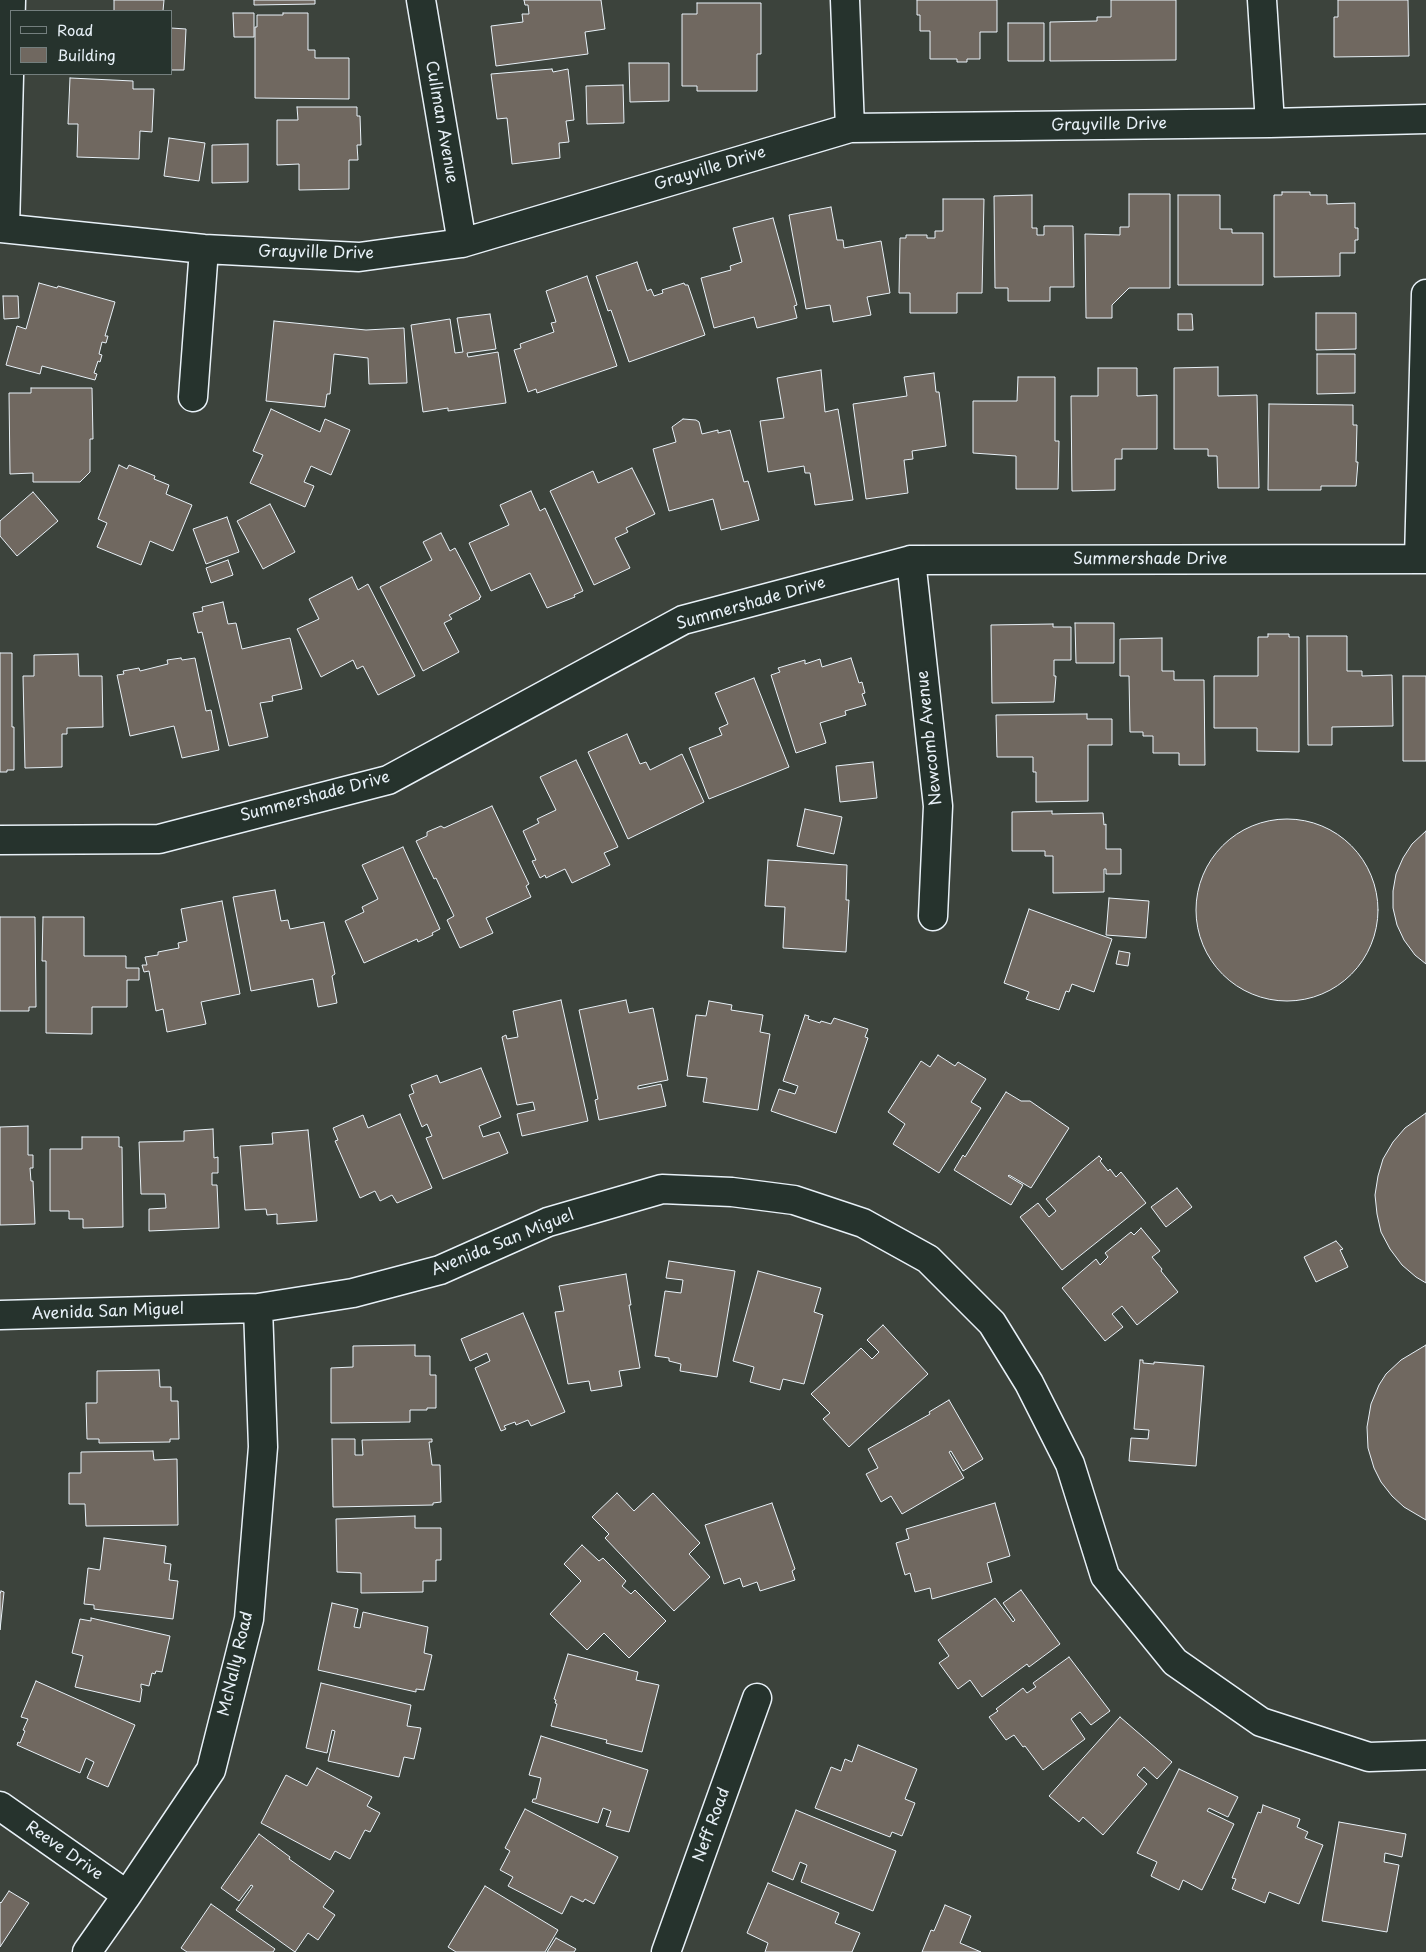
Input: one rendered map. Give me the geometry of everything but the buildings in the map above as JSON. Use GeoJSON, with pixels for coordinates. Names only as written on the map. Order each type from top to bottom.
{"type":"FeatureCollection","features":[{"type":"Feature","properties":{"kind":"street","name":"Cullman Avenue"},"geometry":{"type":"LineString","coordinates":[[421,0],[462,243]]}},
{"type":"Feature","properties":{"kind":"street"},"geometry":{"type":"LineString","coordinates":[[845,0],[850,128]]}},
{"type":"Feature","properties":{"kind":"street"},"geometry":{"type":"LineString","coordinates":[[1262,0],[1270,123]]}},
{"type":"Feature","properties":{"kind":"street"},"geometry":{"type":"LineString","coordinates":[[2,228],[10,25]]}},
{"type":"Feature","properties":{"kind":"street","name":"Grayville Drive"},"geometry":{"type":"LineString","coordinates":[[2,228],[204,249],[359,257],[462,243],[850,128],[1270,123],[1426,119]]}},
{"type":"Feature","properties":{"kind":"street"},"geometry":{"type":"LineString","coordinates":[[193,397],[204,249]]}},
{"type":"Feature","properties":{"kind":"street"},"geometry":{"type":"LineString","coordinates":[[1423,559],[1426,294]]}},
{"type":"Feature","properties":{"kind":"street","name":"Summershade Drive"},"geometry":{"type":"LineString","coordinates":[[0,840],[159,839],[388,780],[683,620],[911,560],[1423,559]]}},
{"type":"Feature","properties":{"kind":"street","name":"Newcomb Avenue"},"geometry":{"type":"LineString","coordinates":[[911,560],[938,806],[933,916]]}},
{"type":"Feature","properties":{"kind":"street","name":"Avenida San Miguel"},"geometry":{"type":"LineString","coordinates":[[0,1315],[258,1308],[353,1293],[440,1270],[548,1222],[662,1189],[732,1192],[794,1200],[862,1223],[928,1259],[992,1323],[1030,1383],[1070,1464],[1105,1576],[1175,1662],[1262,1722],[1369,1757],[1426,1755]]}},
{"type":"Feature","properties":{"kind":"street","name":"McNally Road"},"geometry":{"type":"LineString","coordinates":[[87,1952],[211,1770],[249,1619],[263,1447],[258,1308]]}},
{"type":"Feature","properties":{"kind":"street","name":"Neff Road"},"geometry":{"type":"LineString","coordinates":[[666,1952],[757,1698]]}},
{"type":"Feature","properties":{"kind":"street","name":"Reeve Drive"},"geometry":{"type":"LineString","coordinates":[[0,1806],[127,1895]]}}]}
